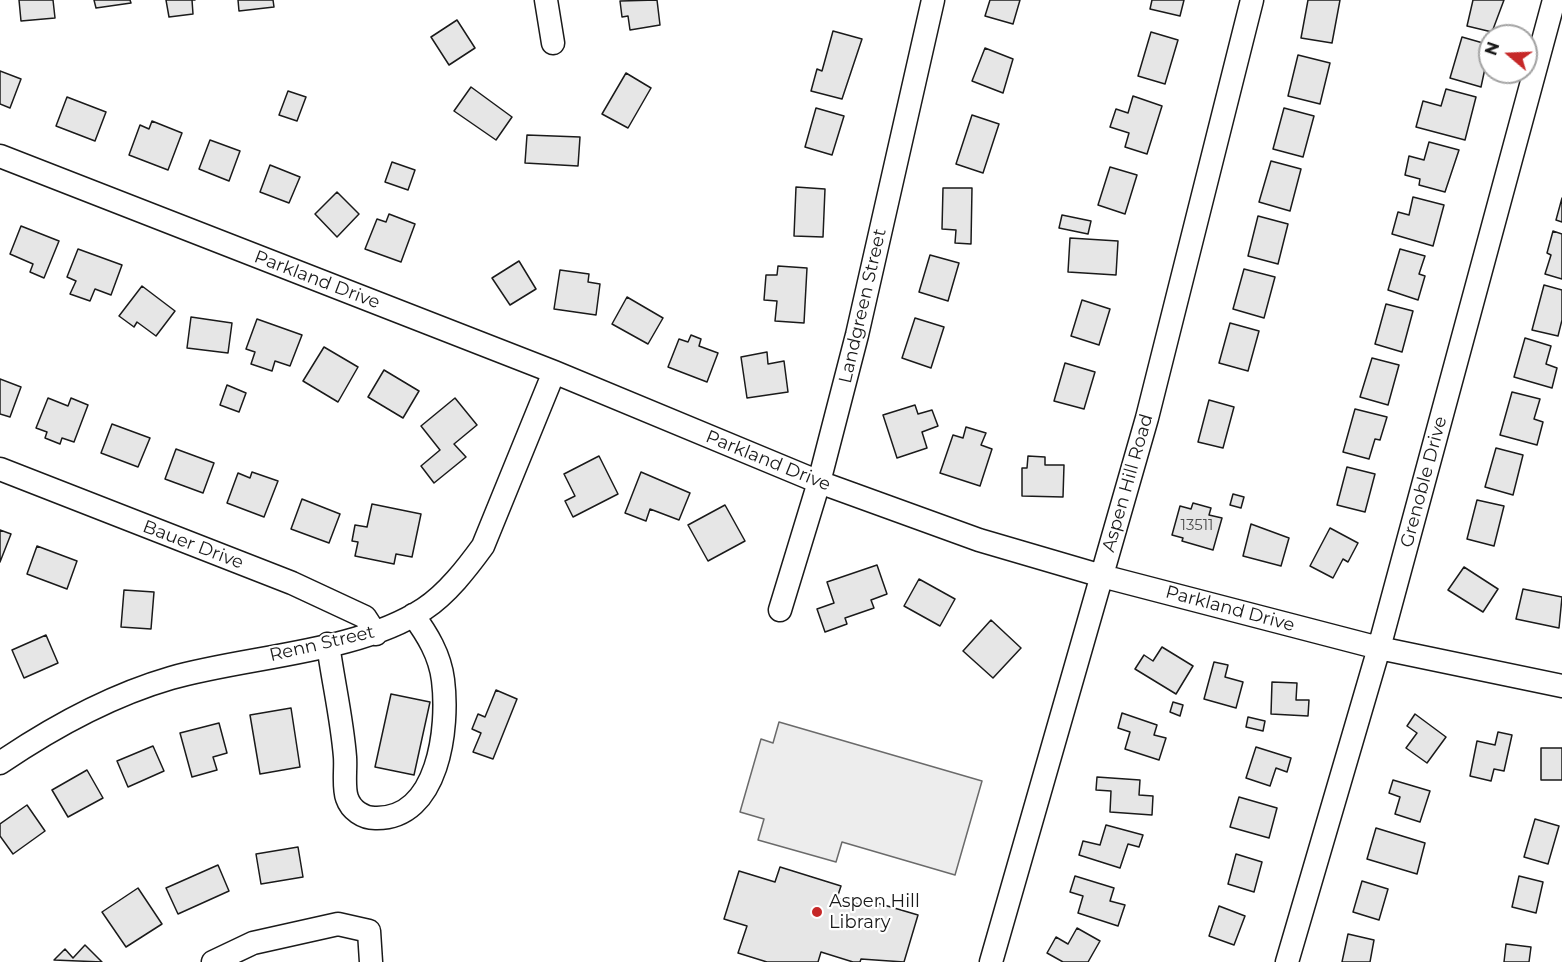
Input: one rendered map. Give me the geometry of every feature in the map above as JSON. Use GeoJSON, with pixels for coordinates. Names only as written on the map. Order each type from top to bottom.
{"type":"FeatureCollection","features":[{"type":"Feature","properties":{"kind":"street"},"geometry":{"type":"LineString","coordinates":[[546,0],[553,43]]}},
{"type":"Feature","properties":{"kind":"street","name":"Landgreen Street"},"geometry":{"type":"LineString","coordinates":[[780,610],[819,482],[857,335],[933,0]]}},
{"type":"Feature","properties":{"kind":"street","name":"Aspen Hill Road"},"geometry":{"type":"LineString","coordinates":[[991,962],[1147,418],[1252,0]]}},
{"type":"Feature","properties":{"kind":"street","name":"Grenoble Drive"},"geometry":{"type":"LineString","coordinates":[[1287,962],[1379,648],[1554,0]]}},
{"type":"Feature","properties":{"kind":"street","name":"Parkland Drive"},"geometry":{"type":"LineString","coordinates":[[0,156],[554,372],[819,482],[979,540],[1102,576],[1379,648],[1562,686]]}},
{"type":"Feature","properties":{"kind":"street","name":"Renn Street"},"geometry":{"type":"LineString","coordinates":[[0,763],[42,734],[80,713],[170,678],[376,633],[425,608],[457,577],[483,546],[554,372]]}},
{"type":"Feature","properties":{"kind":"street","name":"Bauer Drive"},"geometry":{"type":"LineString","coordinates":[[0,469],[292,583],[365,617],[376,633]]}},
{"type":"Feature","properties":{"kind":"street"},"geometry":{"type":"LineString","coordinates":[[328,644],[345,756],[347,798],[356,812],[369,818],[390,819],[410,806],[435,770],[446,727],[443,678],[429,637],[412,615]]}},
{"type":"Feature","properties":{"kind":"street"},"geometry":{"type":"LineString","coordinates":[[213,962],[253,943],[338,924],[369,931],[371,962]]}},
{"type":"Feature","properties":{"kind":"shaded area"},"geometry":{"type":"Polygon","coordinates":[[[779,722],[982,781],[955,875],[842,842],[836,862],[758,840],[764,819],[740,812],[761,739],[773,743],[779,722]]]}},
{"type":"Feature","properties":{"kind":"building"},"geometry":{"type":"Polygon","coordinates":[[[19,0],[53,0],[55,18],[21,21],[19,0]]]}},
{"type":"Feature","properties":{"kind":"building"},"geometry":{"type":"Polygon","coordinates":[[[94,0],[130,0],[131,3],[96,8],[94,0]]]}},
{"type":"Feature","properties":{"kind":"building"},"geometry":{"type":"Polygon","coordinates":[[[166,0],[192,0],[193,14],[169,17],[166,0]]]}},
{"type":"Feature","properties":{"kind":"building"},"geometry":{"type":"Polygon","coordinates":[[[238,0],[273,0],[274,7],[239,11],[238,0]]]}},
{"type":"Feature","properties":{"kind":"building"},"geometry":{"type":"Polygon","coordinates":[[[657,0],[660,25],[630,30],[628,16],[622,17],[620,1],[657,0]]]}},
{"type":"Feature","properties":{"kind":"building"},"geometry":{"type":"Polygon","coordinates":[[[990,0],[1020,0],[1013,24],[985,16],[990,0]]]}},
{"type":"Feature","properties":{"kind":"building"},"geometry":{"type":"Polygon","coordinates":[[[1152,0],[1184,0],[1180,16],[1150,9],[1152,0]]]}},
{"type":"Feature","properties":{"kind":"building"},"geometry":{"type":"Polygon","coordinates":[[[1308,0],[1340,0],[1332,43],[1301,38],[1308,0]]]}},
{"type":"Feature","properties":{"kind":"building"},"geometry":{"type":"Polygon","coordinates":[[[1473,0],[1504,0],[1495,24],[1478,24],[1478,29],[1467,26],[1473,0]]]}},
{"type":"Feature","properties":{"kind":"building"},"geometry":{"type":"Polygon","coordinates":[[[457,20],[475,48],[449,65],[431,37],[457,20]]]}},
{"type":"Feature","properties":{"kind":"building"},"geometry":{"type":"Polygon","coordinates":[[[833,31],[862,39],[842,99],[811,91],[817,69],[822,71],[833,31]]]}},
{"type":"Feature","properties":{"kind":"building"},"geometry":{"type":"Polygon","coordinates":[[[1151,32],[1178,40],[1165,84],[1138,76],[1151,32]]]}},
{"type":"Feature","properties":{"kind":"building"},"geometry":{"type":"Polygon","coordinates":[[[1462,37],[1478,42],[1478,84],[1482,84],[1481,87],[1450,78],[1462,37]]]}},
{"type":"Feature","properties":{"kind":"building"},"geometry":{"type":"Polygon","coordinates":[[[985,48],[1013,59],[1003,93],[972,81],[985,48]]]}},
{"type":"Feature","properties":{"kind":"building"},"geometry":{"type":"Polygon","coordinates":[[[1298,55],[1330,63],[1320,104],[1288,96],[1298,55]]]}},
{"type":"Feature","properties":{"kind":"building"},"geometry":{"type":"Polygon","coordinates":[[[0,71],[21,79],[10,108],[0,104],[0,71]]]}},
{"type":"Feature","properties":{"kind":"building"},"geometry":{"type":"Polygon","coordinates":[[[626,73],[651,88],[628,128],[602,114],[626,73]]]}},
{"type":"Feature","properties":{"kind":"building"},"geometry":{"type":"Polygon","coordinates":[[[471,87],[512,117],[496,140],[454,111],[471,87]]]}},
{"type":"Feature","properties":{"kind":"building"},"geometry":{"type":"Polygon","coordinates":[[[1446,89],[1476,97],[1465,140],[1416,127],[1423,101],[1441,106],[1446,89]]]}},
{"type":"Feature","properties":{"kind":"building"},"geometry":{"type":"Polygon","coordinates":[[[288,91],[306,97],[297,121],[279,115],[288,91]]]}},
{"type":"Feature","properties":{"kind":"building"},"geometry":{"type":"Polygon","coordinates":[[[1133,96],[1162,106],[1147,154],[1125,147],[1129,133],[1110,127],[1116,109],[1128,113],[1133,96]]]}},
{"type":"Feature","properties":{"kind":"building"},"geometry":{"type":"Polygon","coordinates":[[[67,97],[106,112],[95,141],[56,126],[67,97]]]}},
{"type":"Feature","properties":{"kind":"building"},"geometry":{"type":"Polygon","coordinates":[[[816,108],[844,116],[832,155],[805,147],[816,108]]]}},
{"type":"Feature","properties":{"kind":"building"},"geometry":{"type":"Polygon","coordinates":[[[1284,108],[1314,116],[1303,157],[1273,149],[1284,108]]]}},
{"type":"Feature","properties":{"kind":"building"},"geometry":{"type":"Polygon","coordinates":[[[972,115],[999,124],[983,173],[956,164],[972,115]]]}},
{"type":"Feature","properties":{"kind":"building"},"geometry":{"type":"Polygon","coordinates":[[[152,121],[182,133],[168,170],[129,155],[140,125],[149,129],[152,121]]]}},
{"type":"Feature","properties":{"kind":"building"},"geometry":{"type":"Polygon","coordinates":[[[527,135],[580,137],[578,166],[525,163],[527,135]]]}},
{"type":"Feature","properties":{"kind":"building"},"geometry":{"type":"Polygon","coordinates":[[[210,140],[240,151],[229,181],[199,169],[210,140]]]}},
{"type":"Feature","properties":{"kind":"building"},"geometry":{"type":"Polygon","coordinates":[[[1429,142],[1459,150],[1445,192],[1419,185],[1420,179],[1405,175],[1409,156],[1424,160],[1429,142]]]}},
{"type":"Feature","properties":{"kind":"building"},"geometry":{"type":"Polygon","coordinates":[[[1271,161],[1301,169],[1290,211],[1259,202],[1271,161]]]}},
{"type":"Feature","properties":{"kind":"building"},"geometry":{"type":"Polygon","coordinates":[[[392,162],[415,170],[408,190],[385,182],[392,162]]]}},
{"type":"Feature","properties":{"kind":"building"},"geometry":{"type":"Polygon","coordinates":[[[270,165],[300,177],[289,203],[260,192],[270,165]]]}},
{"type":"Feature","properties":{"kind":"building"},"geometry":{"type":"Polygon","coordinates":[[[1110,167],[1137,175],[1125,214],[1098,205],[1110,167]]]}},
{"type":"Feature","properties":{"kind":"building"},"geometry":{"type":"Polygon","coordinates":[[[796,187],[825,189],[823,237],[794,236],[796,187]]]}},
{"type":"Feature","properties":{"kind":"building"},"geometry":{"type":"Polygon","coordinates":[[[943,188],[972,188],[971,244],[955,243],[956,230],[942,229],[943,188]]]}},
{"type":"Feature","properties":{"kind":"building"},"geometry":{"type":"Polygon","coordinates":[[[337,192],[359,214],[337,237],[315,214],[337,192]]]}},
{"type":"Feature","properties":{"kind":"building"},"geometry":{"type":"Polygon","coordinates":[[[1413,197],[1444,205],[1433,246],[1392,234],[1398,212],[1409,215],[1413,197]]]}},
{"type":"Feature","properties":{"kind":"building"},"geometry":{"type":"Polygon","coordinates":[[[1562,198],[1562,222],[1556,220],[1562,198]]]}},
{"type":"Feature","properties":{"kind":"building"},"geometry":{"type":"Polygon","coordinates":[[[389,214],[415,224],[401,262],[365,249],[377,219],[386,222],[389,214]]]}},
{"type":"Feature","properties":{"kind":"building"},"geometry":{"type":"Polygon","coordinates":[[[1062,215],[1091,221],[1088,234],[1059,228],[1062,215]]]}},
{"type":"Feature","properties":{"kind":"building"},"geometry":{"type":"Polygon","coordinates":[[[1258,216],[1288,224],[1278,264],[1248,256],[1258,216]]]}},
{"type":"Feature","properties":{"kind":"building"},"geometry":{"type":"Polygon","coordinates":[[[21,226],[59,241],[44,278],[30,272],[33,264],[10,254],[21,226]]]}},
{"type":"Feature","properties":{"kind":"building"},"geometry":{"type":"Polygon","coordinates":[[[1553,231],[1562,234],[1562,279],[1545,274],[1551,255],[1547,253],[1553,231]]]}},
{"type":"Feature","properties":{"kind":"building"},"geometry":{"type":"Polygon","coordinates":[[[1070,238],[1118,241],[1116,275],[1068,272],[1070,238]]]}},
{"type":"Feature","properties":{"kind":"building"},"geometry":{"type":"Polygon","coordinates":[[[78,249],[122,265],[111,295],[95,289],[90,301],[70,294],[76,281],[67,277],[78,249]]]}},
{"type":"Feature","properties":{"kind":"building"},"geometry":{"type":"Polygon","coordinates":[[[1400,249],[1425,256],[1419,274],[1425,276],[1418,300],[1388,290],[1400,249]]]}},
{"type":"Feature","properties":{"kind":"building"},"geometry":{"type":"Polygon","coordinates":[[[930,255],[959,263],[948,301],[919,292],[930,255]]]}},
{"type":"Feature","properties":{"kind":"building"},"geometry":{"type":"Polygon","coordinates":[[[519,261],[536,289],[510,305],[492,278],[519,261]]]}},
{"type":"Feature","properties":{"kind":"building"},"geometry":{"type":"Polygon","coordinates":[[[778,266],[807,268],[804,323],[775,321],[777,301],[764,300],[766,275],[777,275],[778,266]]]}},
{"type":"Feature","properties":{"kind":"building"},"geometry":{"type":"Polygon","coordinates":[[[1244,269],[1275,277],[1264,318],[1233,309],[1244,269]]]}},
{"type":"Feature","properties":{"kind":"building"},"geometry":{"type":"Polygon","coordinates":[[[560,270],[589,274],[588,282],[600,284],[596,315],[554,309],[560,270]]]}},
{"type":"Feature","properties":{"kind":"building"},"geometry":{"type":"Polygon","coordinates":[[[1544,285],[1562,290],[1562,320],[1558,336],[1532,330],[1544,285]]]}},
{"type":"Feature","properties":{"kind":"building"},"geometry":{"type":"Polygon","coordinates":[[[142,286],[175,311],[156,336],[137,322],[134,327],[119,316],[142,286]]]}},
{"type":"Feature","properties":{"kind":"building"},"geometry":{"type":"Polygon","coordinates":[[[627,297],[663,318],[648,344],[612,324],[627,297]]]}},
{"type":"Feature","properties":{"kind":"building"},"geometry":{"type":"Polygon","coordinates":[[[1082,300],[1110,309],[1099,345],[1071,336],[1082,300]]]}},
{"type":"Feature","properties":{"kind":"building"},"geometry":{"type":"Polygon","coordinates":[[[1386,304],[1413,311],[1402,352],[1375,344],[1386,304]]]}},
{"type":"Feature","properties":{"kind":"building"},"geometry":{"type":"Polygon","coordinates":[[[191,317],[232,323],[228,353],[187,348],[191,317]]]}},
{"type":"Feature","properties":{"kind":"building"},"geometry":{"type":"Polygon","coordinates":[[[915,318],[944,327],[931,368],[902,358],[915,318]]]}},
{"type":"Feature","properties":{"kind":"building"},"geometry":{"type":"Polygon","coordinates":[[[257,319],[302,335],[290,366],[275,361],[272,371],[251,364],[255,352],[246,349],[257,319]]]}},
{"type":"Feature","properties":{"kind":"building"},"geometry":{"type":"Polygon","coordinates":[[[1230,323],[1259,331],[1248,371],[1219,363],[1230,323]]]}},
{"type":"Feature","properties":{"kind":"building"},"geometry":{"type":"Polygon","coordinates":[[[691,335],[701,339],[699,346],[718,353],[707,382],[668,367],[679,339],[688,342],[691,335]]]}},
{"type":"Feature","properties":{"kind":"building"},"geometry":{"type":"Polygon","coordinates":[[[1525,338],[1551,346],[1546,364],[1557,368],[1552,388],[1514,377],[1525,338]]]}},
{"type":"Feature","properties":{"kind":"building"},"geometry":{"type":"Polygon","coordinates":[[[324,347],[358,367],[338,402],[303,381],[324,347]]]}},
{"type":"Feature","properties":{"kind":"building"},"geometry":{"type":"Polygon","coordinates":[[[767,352],[768,364],[784,361],[788,392],[747,398],[741,357],[767,352]]]}},
{"type":"Feature","properties":{"kind":"building"},"geometry":{"type":"Polygon","coordinates":[[[1372,358],[1399,365],[1388,405],[1360,397],[1372,358]]]}},
{"type":"Feature","properties":{"kind":"building"},"geometry":{"type":"Polygon","coordinates":[[[1065,363],[1095,372],[1084,409],[1054,401],[1065,363]]]}},
{"type":"Feature","properties":{"kind":"building"},"geometry":{"type":"Polygon","coordinates":[[[384,370],[419,391],[403,418],[368,397],[384,370]]]}},
{"type":"Feature","properties":{"kind":"building"},"geometry":{"type":"Polygon","coordinates":[[[0,379],[21,387],[10,417],[0,414],[0,379]]]}},
{"type":"Feature","properties":{"kind":"building"},"geometry":{"type":"Polygon","coordinates":[[[227,385],[246,393],[239,412],[220,405],[227,385]]]}},
{"type":"Feature","properties":{"kind":"building"},"geometry":{"type":"Polygon","coordinates":[[[1512,392],[1540,399],[1534,419],[1543,422],[1537,445],[1500,435],[1512,392]]]}},
{"type":"Feature","properties":{"kind":"building"},"geometry":{"type":"Polygon","coordinates":[[[48,398],[68,406],[71,398],[88,405],[74,442],[62,438],[60,444],[45,438],[47,432],[36,428],[48,398]]]}},
{"type":"Feature","properties":{"kind":"building"},"geometry":{"type":"Polygon","coordinates":[[[455,398],[477,425],[454,444],[466,457],[434,483],[421,466],[440,450],[421,426],[455,398]]]}},
{"type":"Feature","properties":{"kind":"building"},"geometry":{"type":"Polygon","coordinates":[[[1209,400],[1234,407],[1223,448],[1198,442],[1209,400]]]}},
{"type":"Feature","properties":{"kind":"building"},"geometry":{"type":"Polygon","coordinates":[[[915,405],[918,414],[932,410],[938,426],[922,432],[927,448],[897,458],[883,415],[915,405]]]}},
{"type":"Feature","properties":{"kind":"building"},"geometry":{"type":"Polygon","coordinates":[[[1355,409],[1387,417],[1380,440],[1375,439],[1369,459],[1343,452],[1355,409]]]}},
{"type":"Feature","properties":{"kind":"building"},"geometry":{"type":"Polygon","coordinates":[[[112,424],[150,438],[138,467],[101,453],[112,424]]]}},
{"type":"Feature","properties":{"kind":"building"},"geometry":{"type":"Polygon","coordinates":[[[966,427],[986,433],[981,445],[992,449],[980,486],[940,473],[953,435],[963,438],[966,427]]]}},
{"type":"Feature","properties":{"kind":"building"},"geometry":{"type":"Polygon","coordinates":[[[1496,448],[1523,455],[1513,495],[1485,487],[1496,448]]]}},
{"type":"Feature","properties":{"kind":"building"},"geometry":{"type":"Polygon","coordinates":[[[176,449],[214,463],[203,493],[165,479],[176,449]]]}},
{"type":"Feature","properties":{"kind":"building"},"geometry":{"type":"Polygon","coordinates":[[[599,456],[618,494],[573,517],[565,501],[575,496],[564,474],[599,456]]]}},
{"type":"Feature","properties":{"kind":"building"},"geometry":{"type":"Polygon","coordinates":[[[1028,456],[1045,457],[1045,465],[1064,465],[1063,497],[1022,496],[1022,468],[1027,468],[1028,456]]]}},
{"type":"Feature","properties":{"kind":"building"},"geometry":{"type":"Polygon","coordinates":[[[1347,467],[1375,474],[1365,512],[1337,505],[1347,467]]]}},
{"type":"Feature","properties":{"kind":"building"},"geometry":{"type":"Polygon","coordinates":[[[252,472],[278,481],[264,517],[227,503],[238,473],[250,478],[252,472]]]}},
{"type":"Feature","properties":{"kind":"building"},"geometry":{"type":"Polygon","coordinates":[[[641,472],[690,493],[679,520],[650,509],[646,521],[625,513],[641,472]]]}},
{"type":"Feature","properties":{"kind":"building"},"geometry":{"type":"Polygon","coordinates":[[[1233,494],[1244,497],[1241,508],[1230,505],[1233,494]]]}},
{"type":"Feature","properties":{"kind":"building"},"geometry":{"type":"Polygon","coordinates":[[[302,499],[340,514],[329,543],[291,529],[302,499]]]}},
{"type":"Feature","properties":{"kind":"building"},"geometry":{"type":"Polygon","coordinates":[[[1477,500],[1504,506],[1494,546],[1467,539],[1477,500]]]}},
{"type":"Feature","properties":{"kind":"building"},"geometry":{"type":"Polygon","coordinates":[[[1193,503],[1211,508],[1209,515],[1222,518],[1213,550],[1182,541],[1183,538],[1172,535],[1180,506],[1191,509],[1193,503]]]}},
{"type":"Feature","properties":{"kind":"building"},"geometry":{"type":"Polygon","coordinates":[[[372,504],[421,514],[412,557],[396,554],[394,564],[355,556],[358,542],[352,541],[355,525],[367,527],[372,504]]]}},
{"type":"Feature","properties":{"kind":"building"},"geometry":{"type":"Polygon","coordinates":[[[725,505],[745,541],[708,561],[688,525],[725,505]]]}},
{"type":"Feature","properties":{"kind":"building"},"geometry":{"type":"Polygon","coordinates":[[[1251,524],[1289,538],[1281,566],[1243,556],[1251,524]]]}},
{"type":"Feature","properties":{"kind":"building"},"geometry":{"type":"Polygon","coordinates":[[[1330,528],[1358,543],[1348,562],[1343,559],[1333,578],[1310,566],[1330,528]]]}},
{"type":"Feature","properties":{"kind":"building"},"geometry":{"type":"Polygon","coordinates":[[[0,530],[11,534],[0,562],[0,530]]]}},
{"type":"Feature","properties":{"kind":"building"},"geometry":{"type":"Polygon","coordinates":[[[37,546],[77,561],[67,589],[27,574],[37,546]]]}},
{"type":"Feature","properties":{"kind":"building"},"geometry":{"type":"Polygon","coordinates":[[[877,565],[887,594],[871,600],[874,608],[845,618],[847,624],[825,632],[817,609],[834,603],[827,582],[877,565]]]}},
{"type":"Feature","properties":{"kind":"building"},"geometry":{"type":"Polygon","coordinates":[[[1464,567],[1498,589],[1483,612],[1448,590],[1464,567]]]}},
{"type":"Feature","properties":{"kind":"building"},"geometry":{"type":"Polygon","coordinates":[[[919,579],[955,599],[940,626],[904,606],[919,579]]]}},
{"type":"Feature","properties":{"kind":"building"},"geometry":{"type":"Polygon","coordinates":[[[1523,589],[1562,597],[1559,628],[1516,619],[1523,589]]]}},
{"type":"Feature","properties":{"kind":"building"},"geometry":{"type":"Polygon","coordinates":[[[124,590],[154,592],[151,629],[121,627],[124,590]]]}},
{"type":"Feature","properties":{"kind":"building"},"geometry":{"type":"Polygon","coordinates":[[[991,620],[1021,648],[993,678],[963,651],[991,620]]]}},
{"type":"Feature","properties":{"kind":"building"},"geometry":{"type":"Polygon","coordinates":[[[46,635],[58,663],[24,678],[12,650],[46,635]]]}},
{"type":"Feature","properties":{"kind":"building"},"geometry":{"type":"Polygon","coordinates":[[[1162,647],[1193,666],[1176,694],[1135,669],[1144,655],[1153,661],[1162,647]]]}},
{"type":"Feature","properties":{"kind":"building"},"geometry":{"type":"Polygon","coordinates":[[[1214,662],[1228,665],[1225,677],[1243,682],[1236,708],[1204,699],[1214,662]]]}},
{"type":"Feature","properties":{"kind":"building"},"geometry":{"type":"Polygon","coordinates":[[[1272,682],[1297,683],[1296,700],[1309,700],[1308,716],[1271,714],[1272,682]]]}},
{"type":"Feature","properties":{"kind":"building"},"geometry":{"type":"Polygon","coordinates":[[[496,690],[517,699],[493,759],[473,752],[481,733],[472,729],[478,714],[485,717],[496,690]]]}},
{"type":"Feature","properties":{"kind":"building"},"geometry":{"type":"Polygon","coordinates":[[[391,694],[430,702],[414,775],[375,767],[391,694]]]}},
{"type":"Feature","properties":{"kind":"building"},"geometry":{"type":"Polygon","coordinates":[[[1173,702],[1183,705],[1180,716],[1170,712],[1173,702]]]}},
{"type":"Feature","properties":{"kind":"building"},"geometry":{"type":"Polygon","coordinates":[[[291,708],[300,767],[260,774],[250,715],[291,708]]]}},
{"type":"Feature","properties":{"kind":"building"},"geometry":{"type":"Polygon","coordinates":[[[1122,713],[1157,725],[1154,735],[1166,738],[1159,760],[1125,749],[1130,732],[1118,728],[1122,713]]]}},
{"type":"Feature","properties":{"kind":"building"},"geometry":{"type":"Polygon","coordinates":[[[1415,714],[1446,737],[1427,763],[1406,748],[1417,733],[1407,726],[1415,714]]]}},
{"type":"Feature","properties":{"kind":"building"},"geometry":{"type":"Polygon","coordinates":[[[1248,717],[1265,721],[1263,731],[1246,727],[1248,717]]]}},
{"type":"Feature","properties":{"kind":"building"},"geometry":{"type":"Polygon","coordinates":[[[219,723],[227,753],[213,757],[217,770],[192,777],[180,733],[219,723]]]}},
{"type":"Feature","properties":{"kind":"building"},"geometry":{"type":"Polygon","coordinates":[[[1498,732],[1512,735],[1504,771],[1494,769],[1491,781],[1470,776],[1477,741],[1495,745],[1498,732]]]}},
{"type":"Feature","properties":{"kind":"building"},"geometry":{"type":"Polygon","coordinates":[[[153,746],[164,771],[128,787],[117,761],[153,746]]]}},
{"type":"Feature","properties":{"kind":"building"},"geometry":{"type":"Polygon","coordinates":[[[1256,747],[1291,758],[1287,772],[1276,768],[1270,786],[1246,778],[1256,747]]]}},
{"type":"Feature","properties":{"kind":"building"},"geometry":{"type":"Polygon","coordinates":[[[1541,748],[1562,748],[1562,780],[1541,780],[1541,748]]]}},
{"type":"Feature","properties":{"kind":"building"},"geometry":{"type":"Polygon","coordinates":[[[87,770],[103,798],[68,817],[52,790],[87,770]]]}},
{"type":"Feature","properties":{"kind":"building"},"geometry":{"type":"Polygon","coordinates":[[[1097,777],[1140,780],[1139,795],[1153,796],[1152,815],[1110,812],[1111,791],[1096,790],[1097,777]]]}},
{"type":"Feature","properties":{"kind":"building"},"geometry":{"type":"Polygon","coordinates":[[[1393,780],[1430,791],[1420,822],[1395,814],[1400,797],[1389,793],[1393,780]]]}},
{"type":"Feature","properties":{"kind":"building"},"geometry":{"type":"Polygon","coordinates":[[[1239,797],[1277,808],[1269,838],[1230,827],[1239,797]]]}},
{"type":"Feature","properties":{"kind":"building"},"geometry":{"type":"Polygon","coordinates":[[[27,805],[45,831],[13,854],[0,836],[0,824],[27,805]]]}},
{"type":"Feature","properties":{"kind":"building"},"geometry":{"type":"Polygon","coordinates":[[[1535,819],[1559,826],[1548,864],[1524,857],[1535,819]]]}},
{"type":"Feature","properties":{"kind":"building"},"geometry":{"type":"Polygon","coordinates":[[[1106,825],[1143,835],[1139,847],[1128,844],[1120,868],[1079,855],[1083,841],[1100,845],[1106,825]]]}},
{"type":"Feature","properties":{"kind":"building"},"geometry":{"type":"Polygon","coordinates":[[[1376,828],[1425,843],[1417,874],[1367,859],[1376,828]]]}},
{"type":"Feature","properties":{"kind":"building"},"geometry":{"type":"Polygon","coordinates":[[[298,847],[303,877],[261,884],[256,854],[298,847]]]}},
{"type":"Feature","properties":{"kind":"building"},"geometry":{"type":"Polygon","coordinates":[[[1236,854],[1262,862],[1254,892],[1228,884],[1236,854]]]}},
{"type":"Feature","properties":{"kind":"building"},"geometry":{"type":"Polygon","coordinates":[[[218,865],[229,891],[178,914],[166,888],[218,865]]]}},
{"type":"Feature","properties":{"kind":"building","name":"Aspen Hill Library"},"geometry":{"type":"Polygon","coordinates":[[[780,867],[841,886],[837,898],[865,906],[867,900],[918,915],[904,962],[861,959],[860,962],[853,962],[821,952],[818,962],[767,962],[738,953],[747,926],[724,919],[739,871],[775,882],[780,867]]]}},
{"type":"Feature","properties":{"kind":"building"},"geometry":{"type":"Polygon","coordinates":[[[1075,876],[1114,888],[1110,901],[1125,905],[1118,926],[1078,913],[1083,896],[1070,892],[1075,876]]]}},
{"type":"Feature","properties":{"kind":"building"},"geometry":{"type":"Polygon","coordinates":[[[1519,876],[1543,882],[1536,913],[1512,907],[1519,876]]]}},
{"type":"Feature","properties":{"kind":"building"},"geometry":{"type":"Polygon","coordinates":[[[1362,881],[1388,889],[1379,920],[1353,912],[1362,881]]]}},
{"type":"Feature","properties":{"kind":"building"},"geometry":{"type":"Polygon","coordinates":[[[138,888],[162,924],[126,947],[102,912],[138,888]]]}},
{"type":"Feature","properties":{"kind":"building"},"geometry":{"type":"Polygon","coordinates":[[[1219,906],[1245,916],[1234,945],[1209,936],[1219,906]]]}},
{"type":"Feature","properties":{"kind":"building"},"geometry":{"type":"Polygon","coordinates":[[[1077,928],[1100,941],[1088,962],[1063,962],[1047,953],[1056,937],[1068,944],[1077,928]]]}},
{"type":"Feature","properties":{"kind":"building"},"geometry":{"type":"Polygon","coordinates":[[[1348,934],[1374,940],[1370,962],[1342,962],[1348,934]]]}},
{"type":"Feature","properties":{"kind":"building"},"geometry":{"type":"Polygon","coordinates":[[[1506,944],[1531,947],[1529,962],[1504,962],[1506,944]]]}},
{"type":"Feature","properties":{"kind":"building"},"geometry":{"type":"Polygon","coordinates":[[[85,945],[102,962],[54,960],[65,949],[73,958],[85,945]]]}},
{"type":"Feature","properties":{"kind":"place","name":"Aspen Hill Library"},"geometry":{"type":"Point","coordinates":[817,912]}}]}
